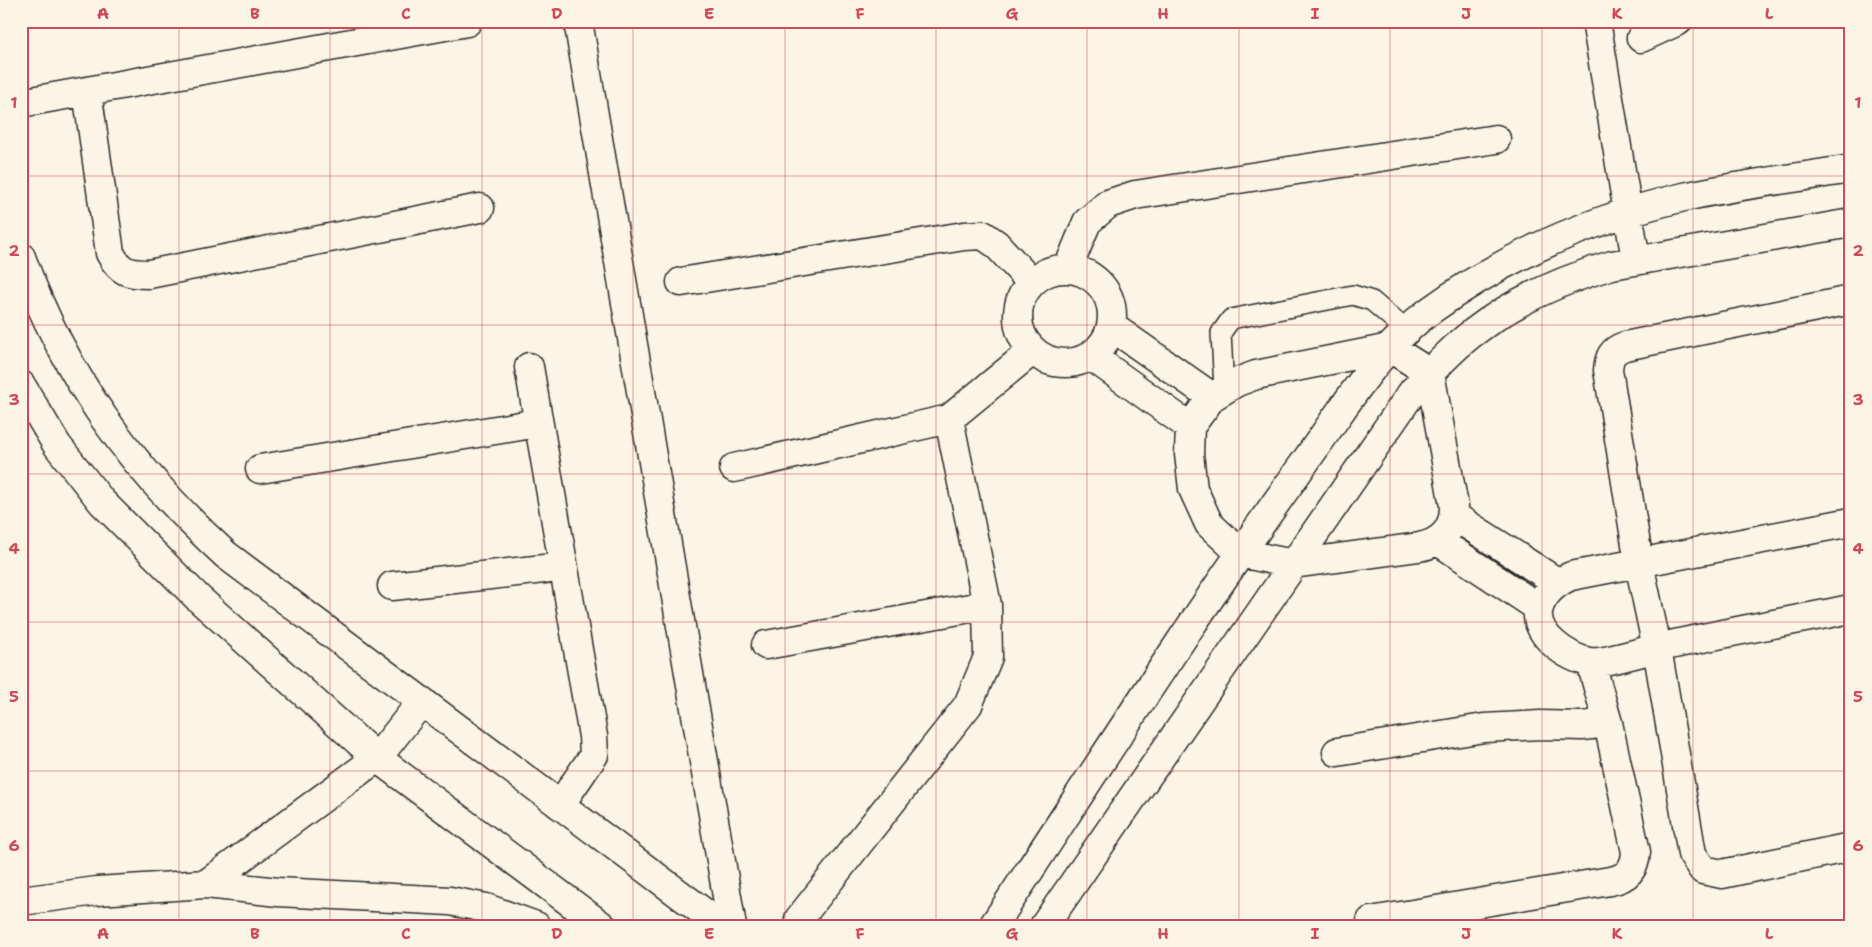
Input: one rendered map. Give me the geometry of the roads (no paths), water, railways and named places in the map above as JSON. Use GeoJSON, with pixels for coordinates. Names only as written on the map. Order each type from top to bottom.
{"type":"FeatureCollection","features":[{"type":"Feature","properties":{"kind":"street"},"geometry":{"type":"LineString","coordinates":[[578,21],[732,926]]}},
{"type":"Feature","properties":{"kind":"street"},"geometry":{"type":"LineString","coordinates":[[1596,21],[1636,260]]}},
{"type":"Feature","properties":{"kind":"street"},"geometry":{"type":"LineString","coordinates":[[1641,38],[1678,21]]}},
{"type":"Feature","properties":{"kind":"street"},"geometry":{"type":"LineString","coordinates":[[21,103],[467,22]]}},
{"type":"Feature","properties":{"kind":"street"},"geometry":{"type":"LineString","coordinates":[[87,91],[110,253],[123,271],[135,274],[149,274],[480,208]]}},
{"type":"Feature","properties":{"kind":"street"},"geometry":{"type":"LineString","coordinates":[[1068,268],[1087,222],[1108,204],[1134,195],[1496,139]]}},
{"type":"Feature","properties":{"kind":"street"},"geometry":{"type":"LineString","coordinates":[[993,926],[1240,553],[1356,388],[1398,339],[1428,312],[1526,253],[1577,230],[1628,212],[1685,197],[1851,169]]}},
{"type":"Feature","properties":{"kind":"street"},"geometry":{"type":"LineString","coordinates":[[1044,926],[1413,391],[1442,360],[1474,332],[1508,308],[1542,291],[1576,276],[1612,265],[1851,223]]}},
{"type":"Feature","properties":{"kind":"street"},"geometry":{"type":"LineString","coordinates":[[682,282],[964,236],[983,235],[996,244],[1031,282]]}},
{"type":"Feature","properties":{"kind":"street"},"geometry":{"type":"LineString","coordinates":[[21,257],[52,330],[76,375],[130,455],[191,523],[226,555],[722,926]]}},
{"type":"Feature","properties":{"kind":"street"},"geometry":{"type":"LineString","coordinates":[[1068,268],[1086,274],[1099,283],[1108,296],[1112,311],[1111,326],[1104,343],[1091,356],[1077,363],[1061,364],[1045,360],[1032,351],[1021,336],[1016,317],[1020,298],[1031,282],[1048,271],[1068,268]]}},
{"type":"Feature","properties":{"kind":"street"},"geometry":{"type":"LineString","coordinates":[[1851,300],[1617,348],[1611,354],[1608,370],[1639,563],[1657,648],[1692,854],[1703,870],[1722,874],[1851,847]]}},
{"type":"Feature","properties":{"kind":"street"},"geometry":{"type":"LineString","coordinates":[[1111,326],[1218,393]]}},
{"type":"Feature","properties":{"kind":"street"},"geometry":{"type":"LineString","coordinates":[[1398,339],[1430,373],[1454,506],[1451,526],[1438,541],[1419,547],[1293,564],[1240,553],[1209,524],[1193,489],[1189,454],[1190,427],[1218,393],[1256,374],[1398,339]]}},
{"type":"Feature","properties":{"kind":"street"},"geometry":{"type":"LineString","coordinates":[[734,468],[948,420],[1032,351]]}},
{"type":"Feature","properties":{"kind":"street"},"geometry":{"type":"LineString","coordinates":[[1091,356],[1190,427]]}},
{"type":"Feature","properties":{"kind":"street"},"geometry":{"type":"LineString","coordinates":[[529,367],[562,567],[593,736],[594,755],[560,804]]}},
{"type":"Feature","properties":{"kind":"street"},"geometry":{"type":"LineString","coordinates":[[21,385],[57,445],[102,502],[198,598],[377,758],[602,926]]}},
{"type":"Feature","properties":{"kind":"street"},"geometry":{"type":"LineString","coordinates":[[799,919],[968,705],[988,657],[987,605],[948,420]]}},
{"type":"Feature","properties":{"kind":"street"},"geometry":{"type":"LineString","coordinates":[[260,469],[538,423]]}},
{"type":"Feature","properties":{"kind":"street"},"geometry":{"type":"LineString","coordinates":[[1454,516],[1557,582]]}},
{"type":"Feature","properties":{"kind":"street"},"geometry":{"type":"LineString","coordinates":[[1851,522],[1571,576],[1557,582],[1547,593],[1538,614],[1540,627],[1546,637],[1565,652],[1591,663],[1851,608]]}},
{"type":"Feature","properties":{"kind":"street"},"geometry":{"type":"LineString","coordinates":[[1438,541],[1539,608]]}},
{"type":"Feature","properties":{"kind":"street"},"geometry":{"type":"LineString","coordinates":[[392,586],[562,567]]}},
{"type":"Feature","properties":{"kind":"street"},"geometry":{"type":"LineString","coordinates":[[766,645],[987,605]]}},
{"type":"Feature","properties":{"kind":"street"},"geometry":{"type":"LineString","coordinates":[[1371,921],[1610,881],[1620,879],[1628,874],[1635,864],[1636,852],[1608,723],[1591,663]]}},
{"type":"Feature","properties":{"kind":"street"},"geometry":{"type":"LineString","coordinates":[[206,884],[377,758],[422,701]]}},
{"type":"Feature","properties":{"kind":"street"},"geometry":{"type":"LineString","coordinates":[[1337,752],[1484,728],[1582,726],[1608,723]]}},
{"type":"Feature","properties":{"kind":"street"},"geometry":{"type":"LineString","coordinates":[[21,901],[97,891],[206,884],[278,892],[450,901],[486,908],[536,926]]}},
{"type":"Feature","properties":{"kind":"lane"},"geometry":{"type":"LineString","coordinates":[[1218,393],[1221,333],[1232,319],[1352,295],[1372,301],[1398,339]]}}]}
